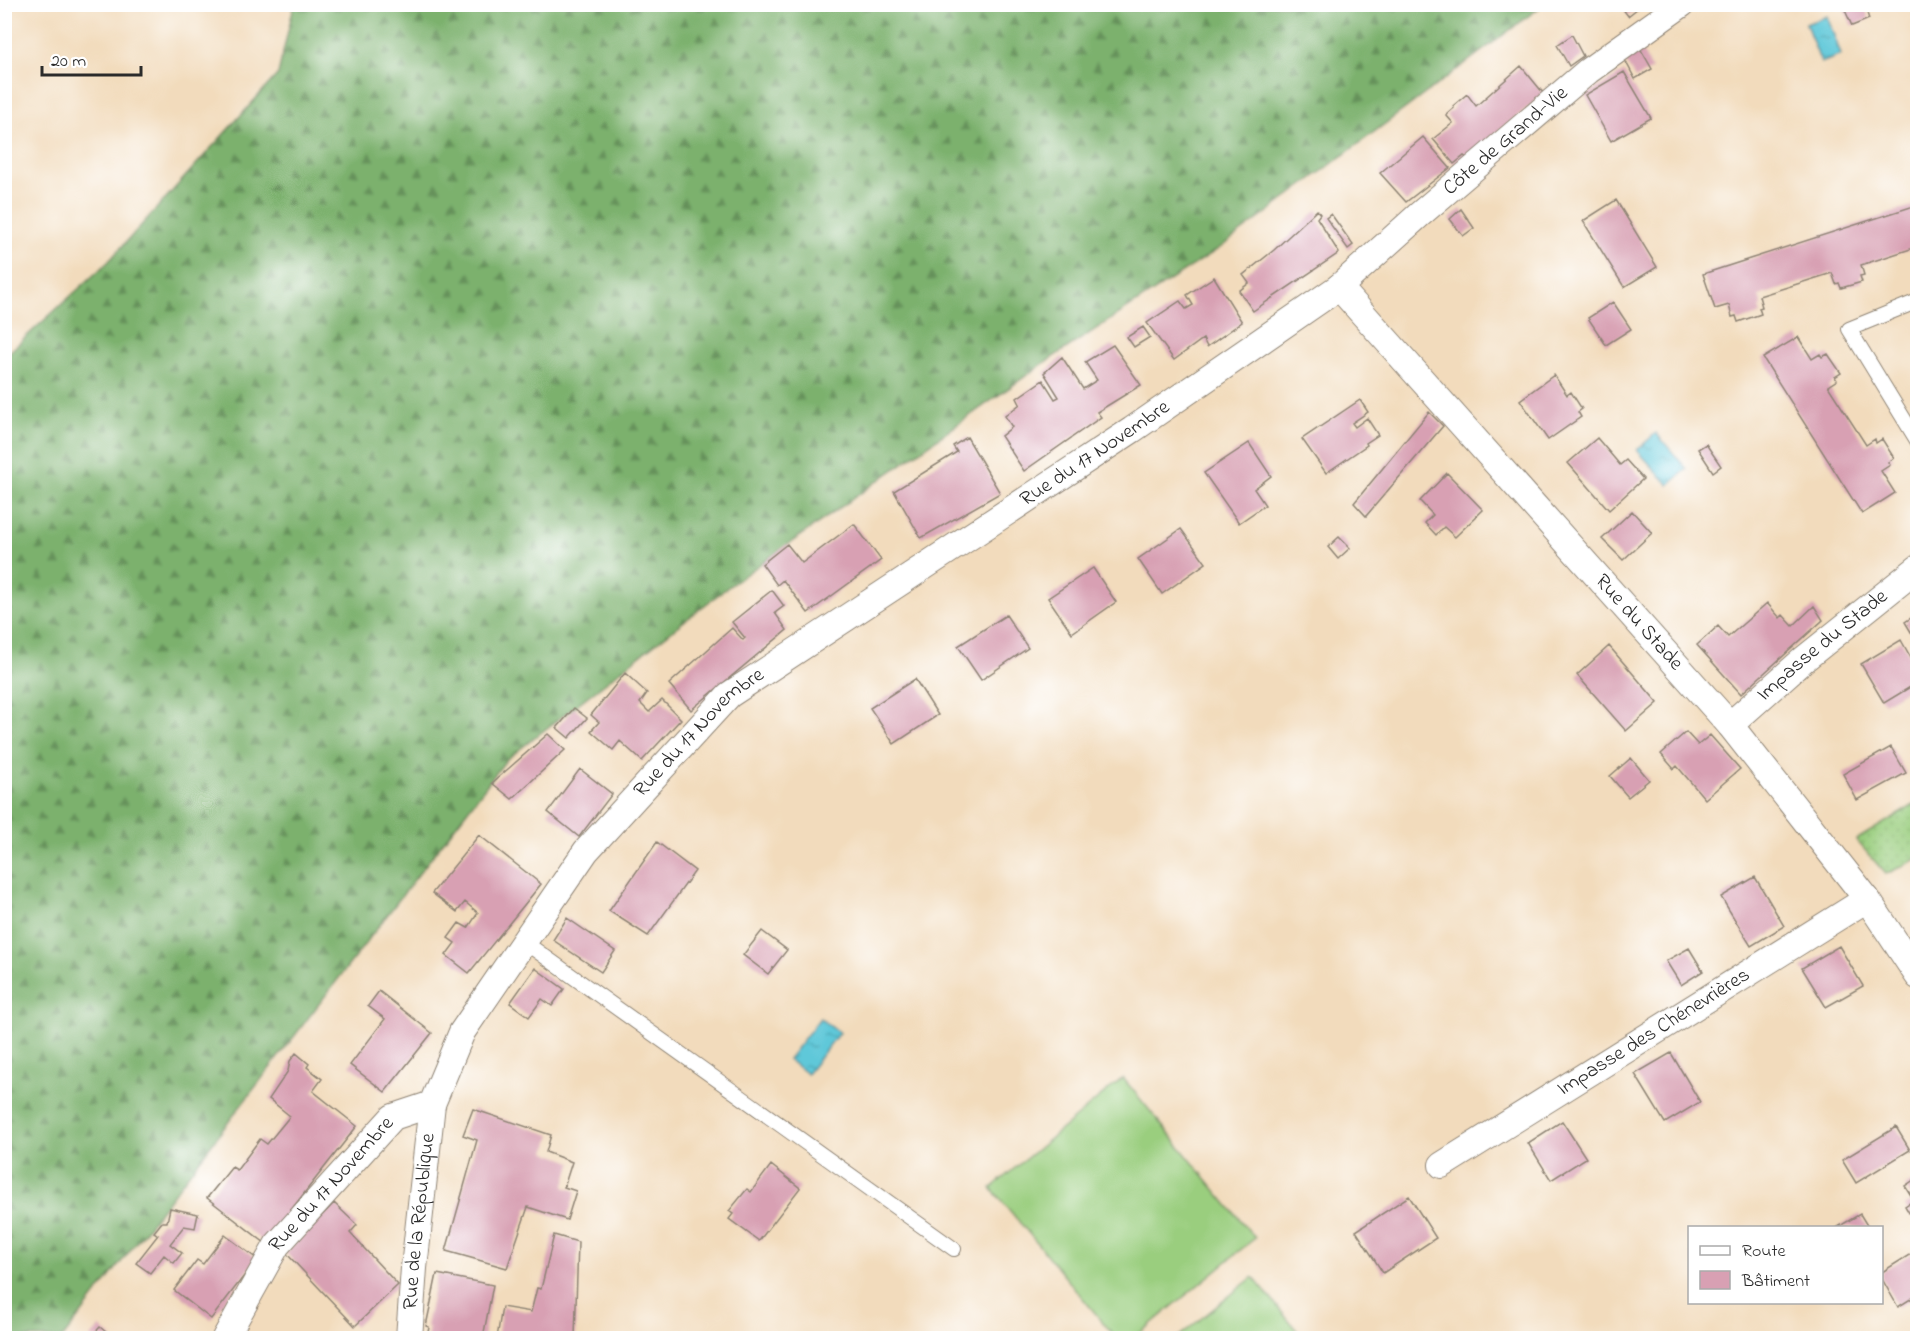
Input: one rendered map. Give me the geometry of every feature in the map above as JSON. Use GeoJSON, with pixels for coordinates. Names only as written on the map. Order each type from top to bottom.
{"type":"FeatureCollection","features":[{"type":"Feature","properties":{"kind":"street","name":"Côte de Grand-Vie"},"geometry":{"type":"LineString","coordinates":[[1339,287],[1419,215],[1588,71],[1682,4]]}},
{"type":"Feature","properties":{"kind":"street","name":"Rue du Stade"},"geometry":{"type":"LineString","coordinates":[[1339,287],[1730,725],[1868,899],[1917,976]]}},
{"type":"Feature","properties":{"kind":"street","name":"Rue du 17 Novembre"},"geometry":{"type":"LineString","coordinates":[[225,1338],[278,1245],[393,1117],[432,1104],[462,1032],[586,851],[729,695],[1132,430],[1339,287]]}},
{"type":"Feature","properties":{"kind":"street","name":"Impasse du Stade"},"geometry":{"type":"LineString","coordinates":[[1730,725],[1803,660],[1917,568]]}},
{"type":"Feature","properties":{"kind":"street","name":"Impasse des Chénevrières"},"geometry":{"type":"LineString","coordinates":[[1442,1165],[1868,899]]}},
{"type":"Feature","properties":{"kind":"street","name":"Rue de la République"},"geometry":{"type":"LineString","coordinates":[[409,1338],[414,1268],[432,1104]]}},
{"type":"Feature","properties":{"kind":"lane"},"geometry":{"type":"LineString","coordinates":[[1917,301],[1848,329],[1917,442]]}},
{"type":"Feature","properties":{"kind":"lane"},"geometry":{"type":"LineString","coordinates":[[523,941],[954,1249]]}},
{"type":"Feature","properties":{"kind":"green space"},"geometry":{"type":"Polygon","coordinates":[[[294,5],[1543,5],[1220,248],[1047,361],[728,587],[506,760],[63,1338],[5,1338],[5,356],[108,262],[278,74],[294,5]]]}},
{"type":"Feature","properties":{"kind":"green space"},"geometry":{"type":"Polygon","coordinates":[[[1917,803],[1917,859],[1886,874],[1856,840],[1917,803]]]}},
{"type":"Feature","properties":{"kind":"green space"},"geometry":{"type":"Polygon","coordinates":[[[1123,1078],[1255,1238],[1134,1338],[1116,1338],[991,1188],[1123,1078]]]}},
{"type":"Feature","properties":{"kind":"green space"},"geometry":{"type":"Polygon","coordinates":[[[1253,1277],[1303,1338],[1177,1338],[1253,1277]]]}},
{"type":"Feature","properties":{"kind":"water"},"geometry":{"type":"Polygon","coordinates":[[[1827,16],[1841,55],[1821,63],[1806,24],[1827,16]]]}},
{"type":"Feature","properties":{"kind":"water"},"geometry":{"type":"Polygon","coordinates":[[[1656,433],[1687,469],[1669,485],[1637,450],[1656,433]]]}},
{"type":"Feature","properties":{"kind":"water"},"geometry":{"type":"Polygon","coordinates":[[[820,1018],[839,1033],[807,1074],[788,1059],[820,1018]]]}},
{"type":"Feature","properties":{"kind":"building"},"geometry":{"type":"Polygon","coordinates":[[[1619,4],[1643,4],[1628,16],[1619,4]]]}},
{"type":"Feature","properties":{"kind":"building"},"geometry":{"type":"Polygon","coordinates":[[[1864,4],[1869,19],[1852,26],[1844,8],[1864,4]]]}},
{"type":"Feature","properties":{"kind":"building"},"geometry":{"type":"Polygon","coordinates":[[[1572,35],[1583,56],[1569,66],[1557,45],[1572,35]]]}},
{"type":"Feature","properties":{"kind":"building"},"geometry":{"type":"Polygon","coordinates":[[[1640,48],[1652,69],[1635,79],[1625,60],[1640,48]]]}},
{"type":"Feature","properties":{"kind":"building"},"geometry":{"type":"Polygon","coordinates":[[[1521,66],[1544,94],[1467,158],[1464,156],[1454,164],[1433,139],[1453,123],[1446,115],[1467,94],[1476,106],[1521,66]]]}},
{"type":"Feature","properties":{"kind":"building"},"geometry":{"type":"Polygon","coordinates":[[[1624,72],[1651,118],[1611,141],[1585,95],[1624,72]]]}},
{"type":"Feature","properties":{"kind":"building"},"geometry":{"type":"Polygon","coordinates":[[[1423,137],[1450,168],[1406,202],[1380,173],[1423,137]]]}},
{"type":"Feature","properties":{"kind":"building"},"geometry":{"type":"Polygon","coordinates":[[[1616,200],[1657,267],[1624,287],[1583,221],[1616,200]]]}},
{"type":"Feature","properties":{"kind":"building"},"geometry":{"type":"Polygon","coordinates":[[[1917,205],[1917,247],[1861,265],[1864,275],[1860,276],[1862,282],[1841,288],[1839,283],[1836,284],[1832,273],[1759,296],[1761,314],[1738,322],[1736,316],[1732,317],[1729,305],[1715,309],[1703,274],[1917,205]]]}},
{"type":"Feature","properties":{"kind":"building"},"geometry":{"type":"Polygon","coordinates":[[[1461,209],[1474,228],[1463,236],[1450,219],[1461,209]]]}},
{"type":"Feature","properties":{"kind":"building"},"geometry":{"type":"Polygon","coordinates":[[[1317,210],[1320,214],[1317,218],[1339,253],[1253,311],[1239,291],[1249,283],[1243,275],[1317,210]]]}},
{"type":"Feature","properties":{"kind":"building"},"geometry":{"type":"Polygon","coordinates":[[[1331,214],[1353,245],[1348,249],[1326,218],[1331,214]]]}},
{"type":"Feature","properties":{"kind":"building"},"geometry":{"type":"Polygon","coordinates":[[[1214,277],[1242,322],[1207,347],[1203,339],[1174,360],[1147,323],[1180,301],[1186,309],[1193,305],[1187,295],[1214,277]]]}},
{"type":"Feature","properties":{"kind":"building"},"geometry":{"type":"Polygon","coordinates":[[[1613,302],[1631,329],[1606,345],[1588,318],[1613,302]]]}},
{"type":"Feature","properties":{"kind":"building"},"geometry":{"type":"Polygon","coordinates":[[[1143,327],[1150,337],[1134,347],[1127,337],[1143,327]]]}},
{"type":"Feature","properties":{"kind":"building"},"geometry":{"type":"Polygon","coordinates":[[[1798,337],[1812,359],[1820,354],[1822,357],[1828,354],[1841,373],[1835,377],[1837,380],[1828,386],[1866,445],[1875,439],[1876,443],[1882,439],[1894,458],[1888,462],[1890,465],[1881,471],[1895,493],[1862,514],[1763,358],[1798,337]]]}},
{"type":"Feature","properties":{"kind":"building"},"geometry":{"type":"Polygon","coordinates":[[[1113,345],[1141,385],[1097,412],[1101,417],[1024,471],[1001,436],[1012,427],[1005,416],[1020,404],[1017,398],[1043,380],[1055,399],[1059,397],[1044,373],[1062,357],[1083,389],[1097,380],[1085,362],[1113,345]]]}},
{"type":"Feature","properties":{"kind":"building"},"geometry":{"type":"Polygon","coordinates":[[[1554,375],[1567,395],[1571,392],[1582,409],[1578,412],[1581,417],[1548,440],[1520,400],[1554,375]]]}},
{"type":"Feature","properties":{"kind":"building"},"geometry":{"type":"Polygon","coordinates":[[[1360,400],[1368,412],[1352,423],[1355,427],[1367,418],[1378,435],[1326,473],[1302,439],[1360,400]]]}},
{"type":"Feature","properties":{"kind":"building"},"geometry":{"type":"Polygon","coordinates":[[[1429,412],[1443,426],[1366,516],[1354,503],[1429,412]]]}},
{"type":"Feature","properties":{"kind":"building"},"geometry":{"type":"Polygon","coordinates":[[[967,437],[1000,493],[921,538],[894,491],[957,452],[953,446],[967,437]]]}},
{"type":"Feature","properties":{"kind":"building"},"geometry":{"type":"Polygon","coordinates":[[[1597,438],[1620,465],[1626,460],[1643,479],[1609,510],[1568,463],[1597,438]]]}},
{"type":"Feature","properties":{"kind":"building"},"geometry":{"type":"Polygon","coordinates":[[[1249,443],[1271,476],[1254,489],[1265,505],[1239,523],[1204,473],[1249,443]]]}},
{"type":"Feature","properties":{"kind":"building"},"geometry":{"type":"Polygon","coordinates":[[[1706,444],[1721,466],[1713,472],[1698,449],[1706,444]]]}},
{"type":"Feature","properties":{"kind":"building"},"geometry":{"type":"Polygon","coordinates":[[[1447,473],[1483,510],[1455,537],[1444,527],[1436,535],[1425,523],[1433,515],[1420,501],[1447,473]]]}},
{"type":"Feature","properties":{"kind":"building"},"geometry":{"type":"Polygon","coordinates":[[[1632,511],[1652,533],[1623,560],[1602,539],[1632,511]]]}},
{"type":"Feature","properties":{"kind":"building"},"geometry":{"type":"Polygon","coordinates":[[[854,524],[881,560],[808,613],[783,580],[777,585],[762,564],[787,544],[802,563],[854,524]]]}},
{"type":"Feature","properties":{"kind":"building"},"geometry":{"type":"Polygon","coordinates":[[[1181,529],[1206,563],[1162,594],[1138,559],[1181,529]]]}},
{"type":"Feature","properties":{"kind":"building"},"geometry":{"type":"Polygon","coordinates":[[[1339,537],[1350,548],[1338,559],[1328,547],[1339,537]]]}},
{"type":"Feature","properties":{"kind":"building"},"geometry":{"type":"Polygon","coordinates":[[[1093,568],[1116,602],[1072,633],[1048,598],[1093,568]]]}},
{"type":"Feature","properties":{"kind":"building"},"geometry":{"type":"Polygon","coordinates":[[[772,590],[784,606],[775,613],[787,630],[691,710],[669,684],[732,628],[743,640],[745,638],[732,622],[772,590]]]}},
{"type":"Feature","properties":{"kind":"building"},"geometry":{"type":"Polygon","coordinates":[[[1767,603],[1780,618],[1783,615],[1793,626],[1814,606],[1823,620],[1741,694],[1697,645],[1718,626],[1728,637],[1767,603]]]}},
{"type":"Feature","properties":{"kind":"building"},"geometry":{"type":"Polygon","coordinates":[[[1917,614],[1917,642],[1905,622],[1917,614]]]}},
{"type":"Feature","properties":{"kind":"building"},"geometry":{"type":"Polygon","coordinates":[[[1006,615],[1028,648],[981,680],[958,646],[1006,615]]]}},
{"type":"Feature","properties":{"kind":"building"},"geometry":{"type":"Polygon","coordinates":[[[1901,640],[1917,669],[1917,683],[1884,703],[1861,664],[1901,640]]]}},
{"type":"Feature","properties":{"kind":"building"},"geometry":{"type":"Polygon","coordinates":[[[1609,646],[1658,703],[1626,731],[1577,675],[1609,646]]]}},
{"type":"Feature","properties":{"kind":"building"},"geometry":{"type":"Polygon","coordinates":[[[625,673],[647,693],[640,703],[649,712],[662,700],[681,719],[642,761],[620,741],[613,750],[591,731],[599,722],[591,715],[625,673]]]}},
{"type":"Feature","properties":{"kind":"building"},"geometry":{"type":"Polygon","coordinates":[[[915,679],[938,715],[894,744],[870,708],[915,679]]]}},
{"type":"Feature","properties":{"kind":"building"},"geometry":{"type":"Polygon","coordinates":[[[574,708],[587,718],[569,738],[557,728],[574,708]]]}},
{"type":"Feature","properties":{"kind":"building"},"geometry":{"type":"Polygon","coordinates":[[[1686,732],[1698,745],[1710,735],[1740,769],[1705,799],[1677,766],[1674,769],[1661,754],[1686,732]]]}},
{"type":"Feature","properties":{"kind":"building"},"geometry":{"type":"Polygon","coordinates":[[[548,734],[565,750],[512,799],[492,783],[548,734]]]}},
{"type":"Feature","properties":{"kind":"building"},"geometry":{"type":"Polygon","coordinates":[[[1891,747],[1906,773],[1857,800],[1843,774],[1891,747]]]}},
{"type":"Feature","properties":{"kind":"building"},"geometry":{"type":"Polygon","coordinates":[[[1631,758],[1649,780],[1628,797],[1610,776],[1631,758]]]}},
{"type":"Feature","properties":{"kind":"building"},"geometry":{"type":"Polygon","coordinates":[[[580,769],[612,794],[579,837],[548,812],[580,769]]]}},
{"type":"Feature","properties":{"kind":"building"},"geometry":{"type":"Polygon","coordinates":[[[479,835],[541,884],[469,973],[446,955],[455,943],[448,938],[459,923],[468,928],[478,913],[465,902],[457,912],[432,893],[479,835]]]}},
{"type":"Feature","properties":{"kind":"building"},"geometry":{"type":"Polygon","coordinates":[[[657,842],[695,871],[648,936],[609,911],[657,842]]]}},
{"type":"Feature","properties":{"kind":"building"},"geometry":{"type":"Polygon","coordinates":[[[1755,877],[1784,926],[1751,946],[1721,897],[1755,877]]]}},
{"type":"Feature","properties":{"kind":"building"},"geometry":{"type":"Polygon","coordinates":[[[567,918],[615,951],[601,972],[553,940],[567,918]]]}},
{"type":"Feature","properties":{"kind":"building"},"geometry":{"type":"Polygon","coordinates":[[[762,931],[787,950],[768,974],[743,955],[762,931]]]}},
{"type":"Feature","properties":{"kind":"building"},"geometry":{"type":"Polygon","coordinates":[[[1839,946],[1863,986],[1826,1007],[1802,968],[1839,946]]]}},
{"type":"Feature","properties":{"kind":"building"},"geometry":{"type":"Polygon","coordinates":[[[1689,948],[1703,971],[1681,985],[1666,961],[1689,948]]]}},
{"type":"Feature","properties":{"kind":"building"},"geometry":{"type":"Polygon","coordinates":[[[535,968],[564,989],[552,1006],[542,999],[529,1017],[510,1003],[535,968]]]}},
{"type":"Feature","properties":{"kind":"building"},"geometry":{"type":"Polygon","coordinates":[[[379,991],[432,1033],[385,1092],[350,1065],[385,1019],[368,1006],[379,991]]]}},
{"type":"Feature","properties":{"kind":"building"},"geometry":{"type":"Polygon","coordinates":[[[296,1053],[309,1064],[307,1067],[322,1079],[313,1091],[357,1126],[265,1243],[207,1198],[232,1167],[237,1170],[260,1139],[267,1144],[290,1116],[269,1099],[288,1071],[290,1061],[296,1053]]]}},
{"type":"Feature","properties":{"kind":"building"},"geometry":{"type":"Polygon","coordinates":[[[1671,1053],[1700,1102],[1665,1123],[1635,1074],[1671,1053]]]}},
{"type":"Feature","properties":{"kind":"building"},"geometry":{"type":"Polygon","coordinates":[[[473,1109],[551,1135],[546,1152],[572,1162],[564,1187],[576,1191],[567,1220],[528,1207],[507,1268],[446,1251],[477,1140],[463,1135],[473,1109]]]}},
{"type":"Feature","properties":{"kind":"building"},"geometry":{"type":"Polygon","coordinates":[[[1562,1121],[1586,1158],[1551,1180],[1528,1143],[1562,1121]]]}},
{"type":"Feature","properties":{"kind":"building"},"geometry":{"type":"Polygon","coordinates":[[[1896,1127],[1910,1150],[1856,1183],[1842,1160],[1896,1127]]]}},
{"type":"Feature","properties":{"kind":"building"},"geometry":{"type":"Polygon","coordinates":[[[771,1165],[800,1188],[759,1241],[729,1219],[733,1214],[729,1211],[747,1189],[751,1192],[771,1165]]]}},
{"type":"Feature","properties":{"kind":"building"},"geometry":{"type":"Polygon","coordinates":[[[1917,1178],[1917,1215],[1912,1218],[1905,1206],[1914,1200],[1905,1186],[1917,1178]]]}},
{"type":"Feature","properties":{"kind":"building"},"geometry":{"type":"Polygon","coordinates":[[[1409,1196],[1436,1238],[1383,1273],[1356,1231],[1409,1196]]]}},
{"type":"Feature","properties":{"kind":"building"},"geometry":{"type":"Polygon","coordinates":[[[334,1203],[357,1225],[350,1233],[398,1285],[355,1326],[286,1253],[334,1203]]]}},
{"type":"Feature","properties":{"kind":"building"},"geometry":{"type":"Polygon","coordinates":[[[170,1208],[198,1214],[195,1228],[184,1226],[170,1244],[182,1253],[174,1263],[164,1255],[150,1273],[136,1263],[158,1235],[154,1232],[162,1222],[167,1222],[170,1208]]]}},
{"type":"Feature","properties":{"kind":"building"},"geometry":{"type":"Polygon","coordinates":[[[1860,1214],[1867,1226],[1840,1226],[1860,1214]]]}},
{"type":"Feature","properties":{"kind":"building"},"geometry":{"type":"Polygon","coordinates":[[[225,1235],[257,1259],[211,1319],[174,1290],[197,1260],[203,1264],[225,1235]]]}},
{"type":"Feature","properties":{"kind":"building"},"geometry":{"type":"Polygon","coordinates":[[[554,1235],[578,1242],[575,1338],[497,1338],[502,1307],[531,1312],[537,1288],[541,1289],[554,1235]]]}},
{"type":"Feature","properties":{"kind":"building"},"geometry":{"type":"Polygon","coordinates":[[[1917,1250],[1917,1295],[1898,1307],[1883,1281],[1883,1271],[1917,1250]]]}},
{"type":"Feature","properties":{"kind":"building"},"geometry":{"type":"Polygon","coordinates":[[[437,1274],[493,1285],[483,1338],[427,1338],[429,1327],[426,1326],[437,1274]]]}},
{"type":"Feature","properties":{"kind":"building"},"geometry":{"type":"Polygon","coordinates":[[[100,1327],[113,1338],[90,1338],[100,1327]]]}}]}
